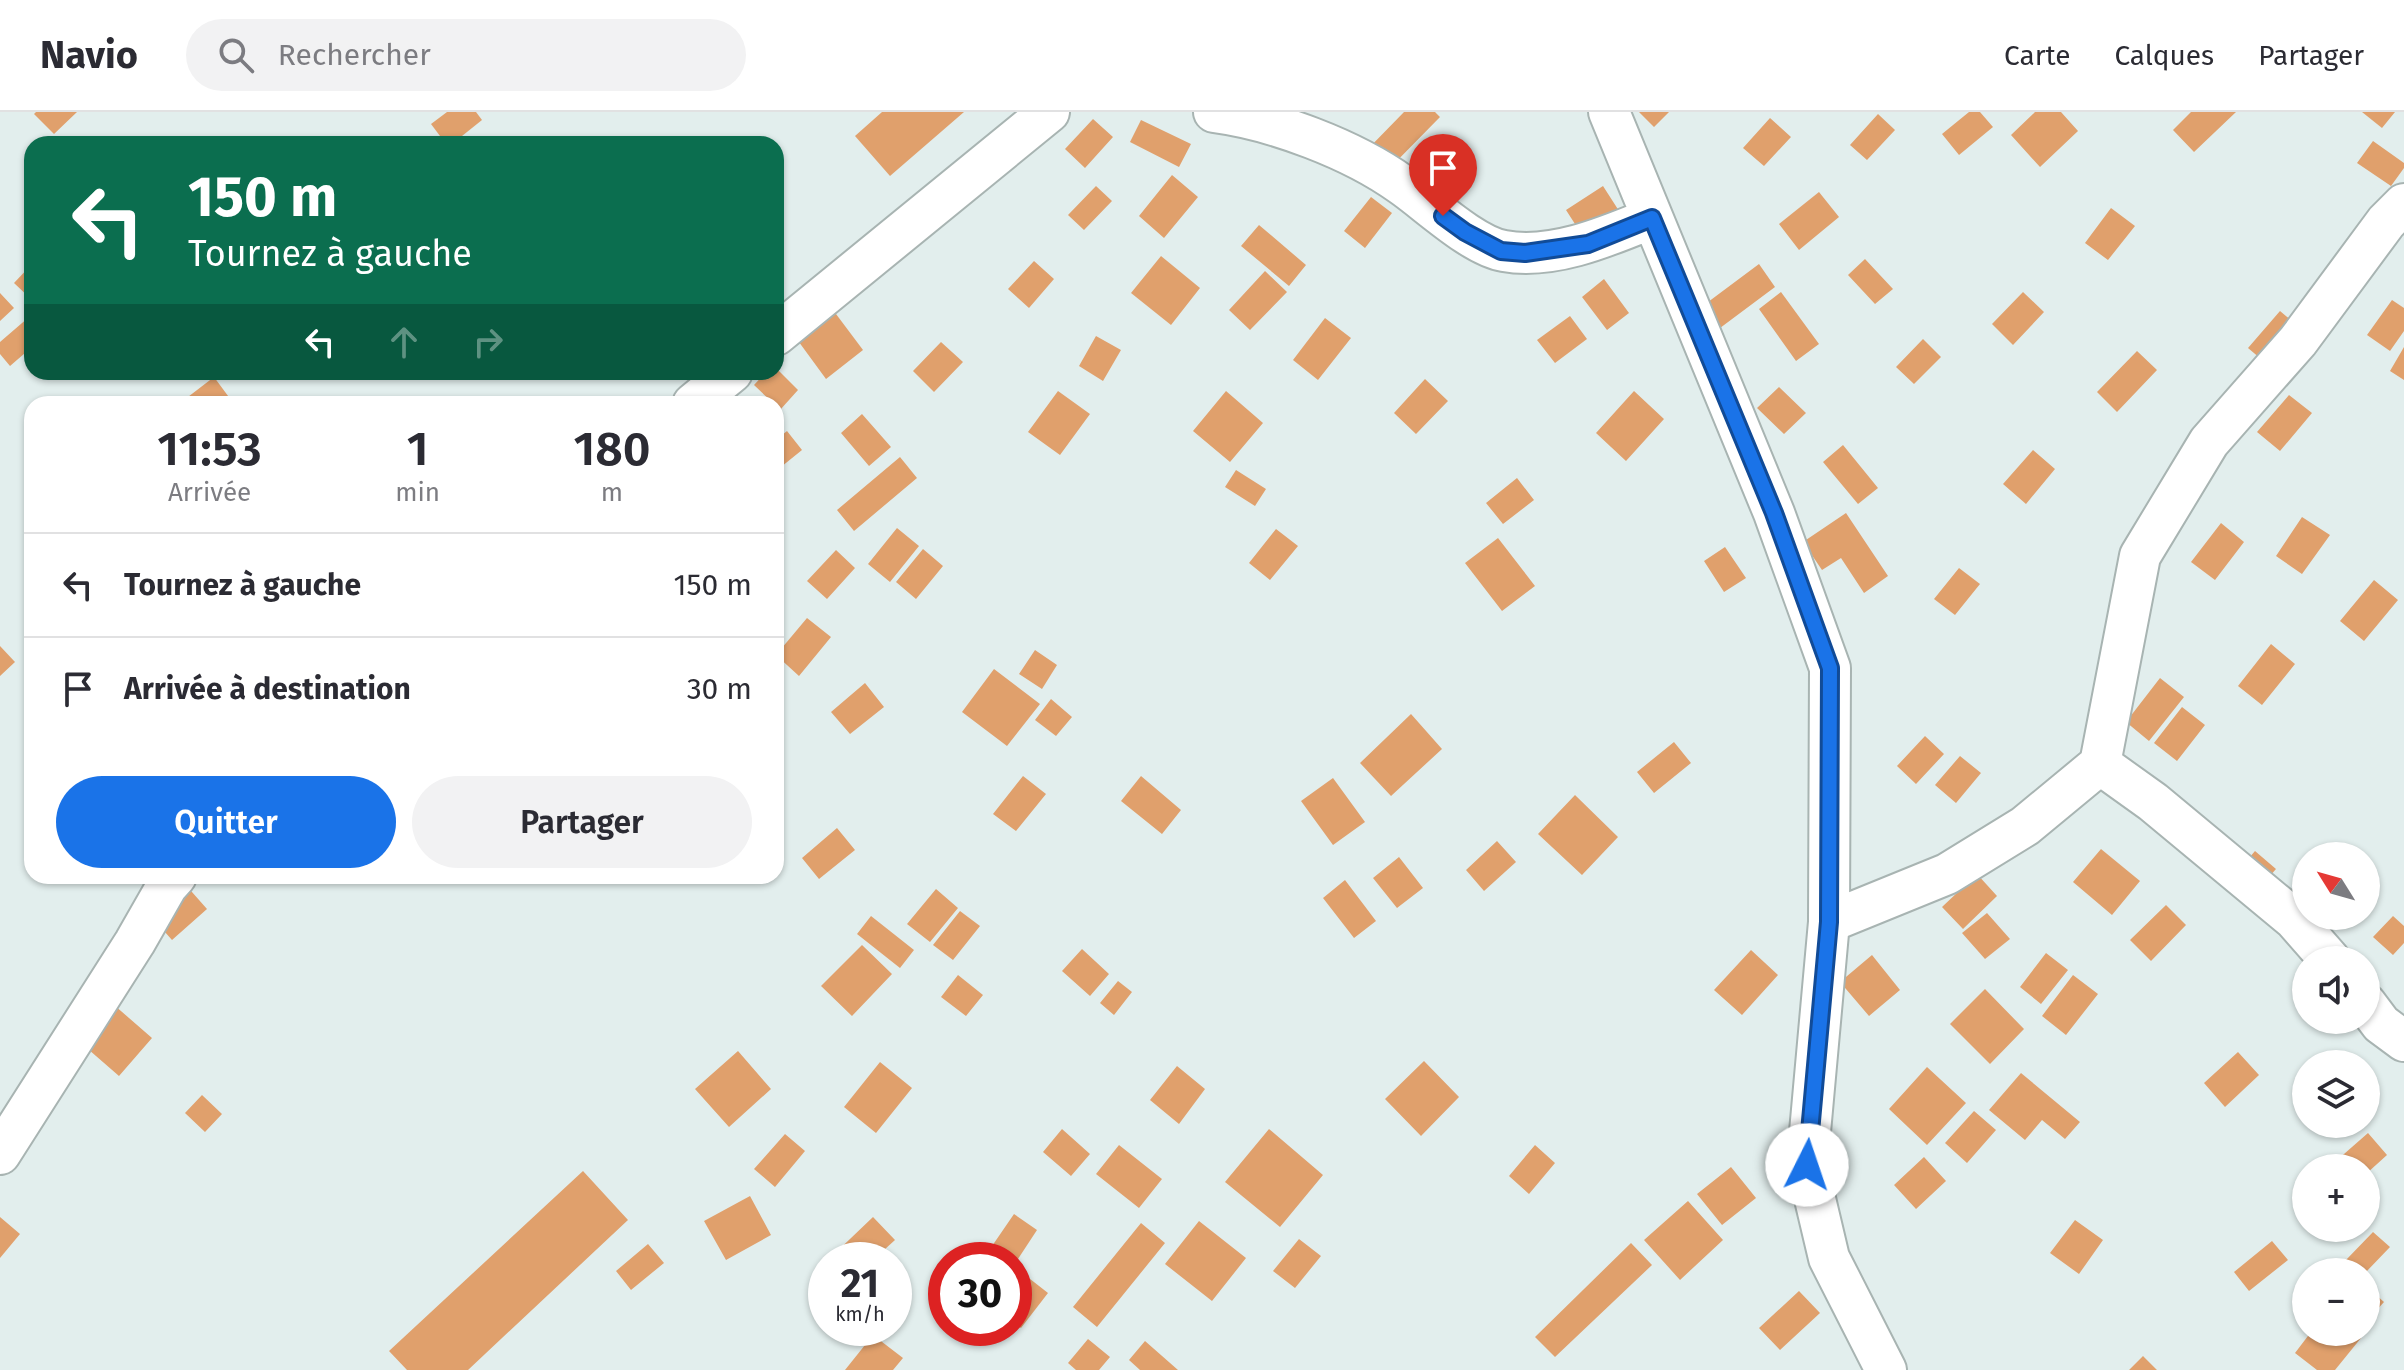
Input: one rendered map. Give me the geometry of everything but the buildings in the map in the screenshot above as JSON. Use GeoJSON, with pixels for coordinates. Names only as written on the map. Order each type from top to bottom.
{"type":"FeatureCollection","features":[{"type":"Feature","properties":{"kind":"street"},"geometry":{"type":"LineString","coordinates":[[784,328],[1049,112]]}},
{"type":"Feature","properties":{"kind":"street"},"geometry":{"type":"LineString","coordinates":[[1214,112],[1321,140],[1399,182],[1465,232],[1501,251],[1525,253],[1588,244],[1652,218]]}},
{"type":"Feature","properties":{"kind":"street"},"geometry":{"type":"LineString","coordinates":[[1609,112],[1774,513],[1830,668],[1829,922],[1807,1165],[1829,1258],[1886,1370]]}},
{"type":"Feature","properties":{"kind":"street"},"geometry":{"type":"LineString","coordinates":[[1829,922],[1947,874],[2025,826],[2100,764],[2140,556],[2209,442],[2298,341],[2386,222],[2404,204]]}},
{"type":"Feature","properties":{"kind":"street"},"geometry":{"type":"LineString","coordinates":[[703,396],[722,380]]}},
{"type":"Feature","properties":{"kind":"street"},"geometry":{"type":"LineString","coordinates":[[2100,764],[2153,802],[2294,919],[2318,946]]}},
{"type":"Feature","properties":{"kind":"street"},"geometry":{"type":"LineString","coordinates":[[0,1154],[169,884]]}},
{"type":"Feature","properties":{"kind":"street"},"geometry":{"type":"LineString","coordinates":[[2380,1023],[2404,1041]]}},
{"type":"Feature","properties":{"kind":"route"},"geometry":{"type":"LineString","coordinates":[[1443,216],[1501,251],[1525,253],[1588,244],[1652,218],[1774,513],[1830,668],[1829,922],[1807,1165]]}}]}
